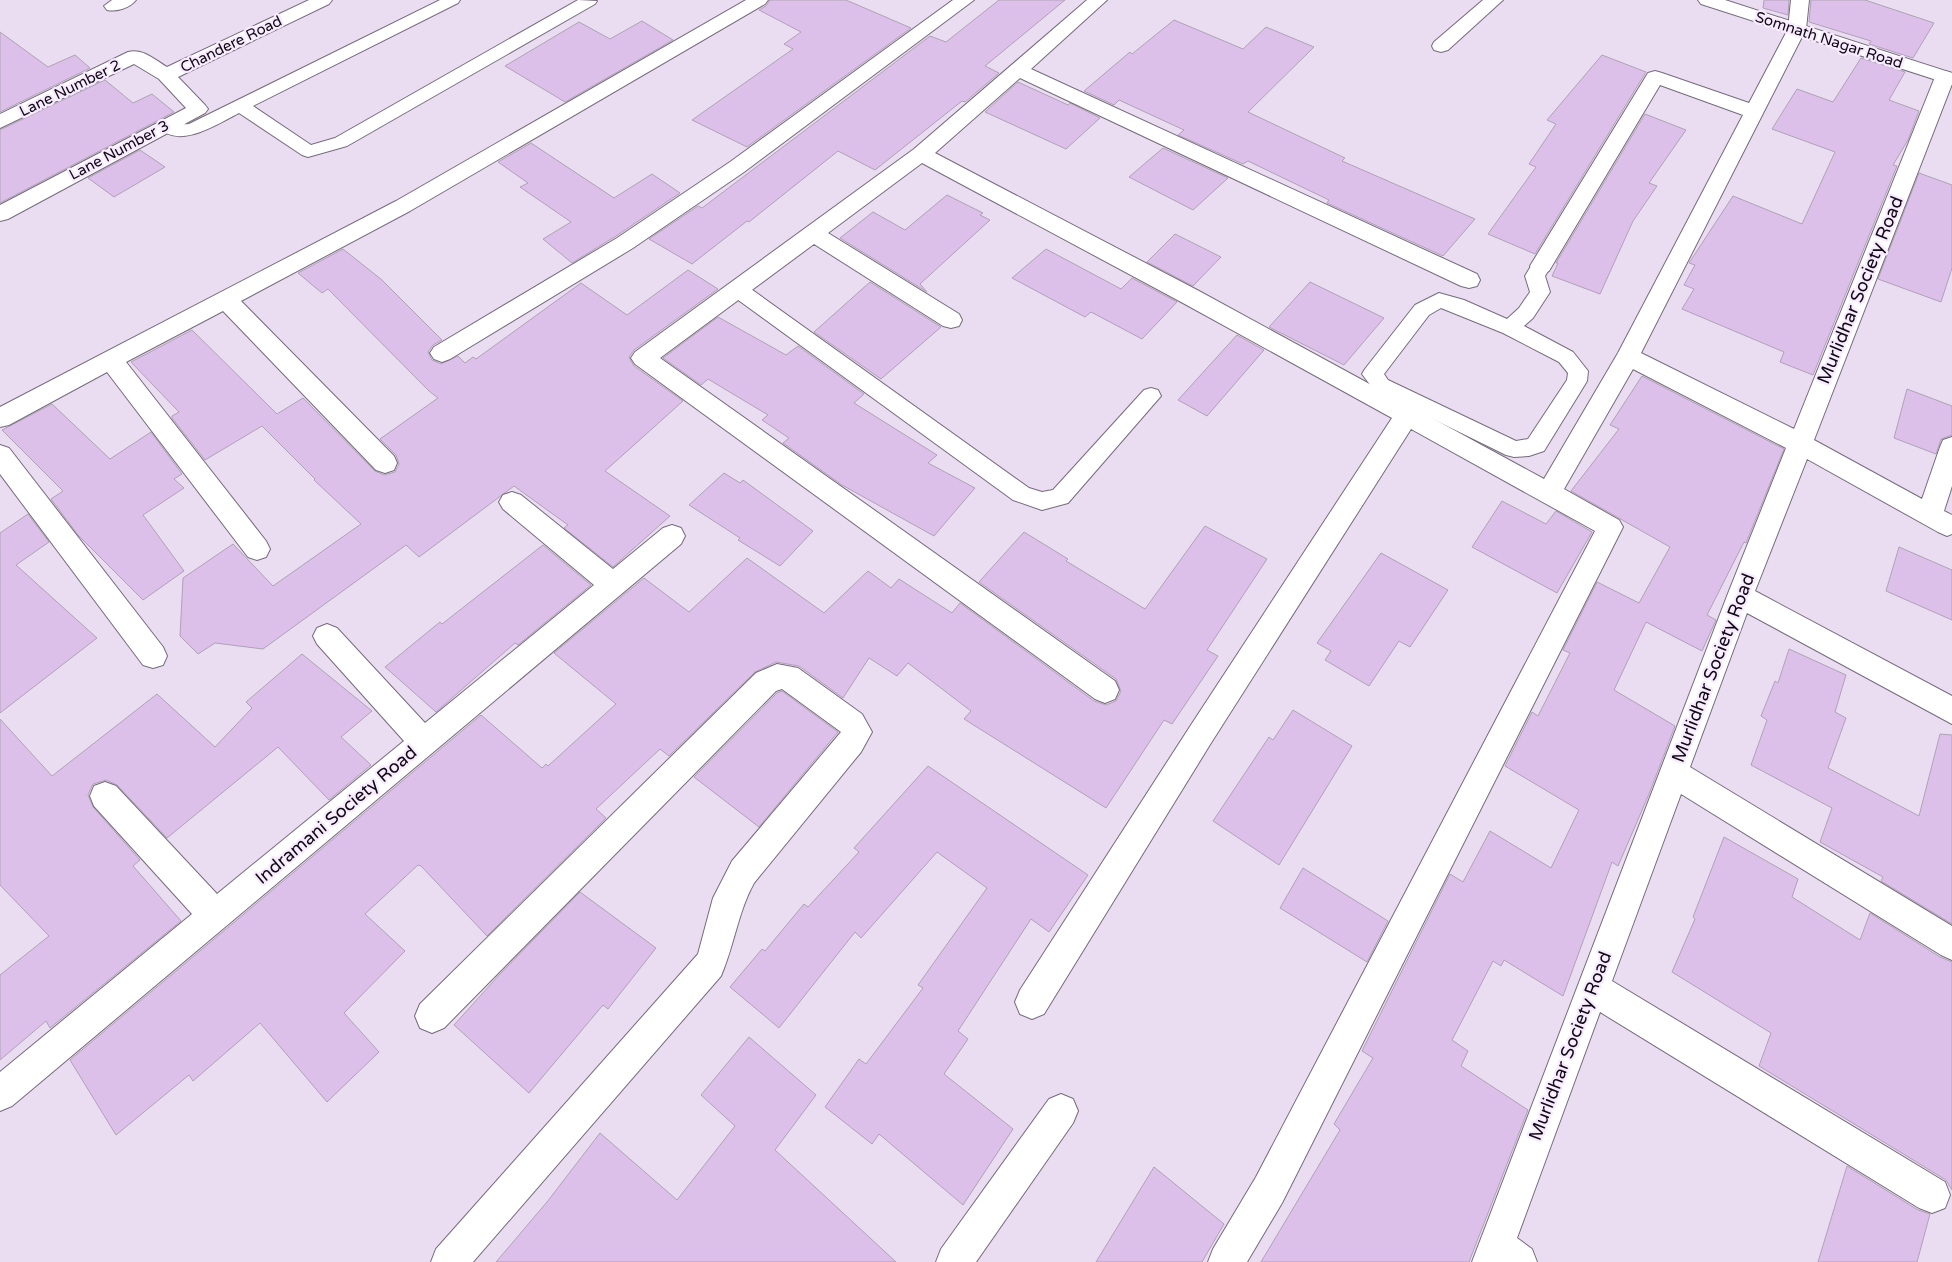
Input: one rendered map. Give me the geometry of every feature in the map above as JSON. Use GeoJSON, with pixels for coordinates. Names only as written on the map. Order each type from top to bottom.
{"type":"FeatureCollection","features":[{"type":"Feature","properties":{"kind":"street","name":"Chandere Road"},"geometry":{"type":"LineString","coordinates":[[166,75],[323,0]]}},
{"type":"Feature","properties":{"kind":"street"},"geometry":{"type":"LineString","coordinates":[[0,418],[403,206],[759,0]]}},
{"type":"Feature","properties":{"kind":"street"},"geometry":{"type":"LineString","coordinates":[[442,353],[625,243],[744,162],[965,0]]}},
{"type":"Feature","properties":{"kind":"street"},"geometry":{"type":"LineString","coordinates":[[1098,0],[921,154],[643,358],[1105,690]]}},
{"type":"Feature","properties":{"kind":"street"},"geometry":{"type":"LineString","coordinates":[[1442,46],[1494,0]]}},
{"type":"Feature","properties":{"kind":"street","name":"Somnath Nagar Road"},"geometry":{"type":"LineString","coordinates":[[1707,0],[1948,78]]}},
{"type":"Feature","properties":{"kind":"street"},"geometry":{"type":"LineString","coordinates":[[1548,494],[1628,356],[1797,29],[1800,0]]}},
{"type":"Feature","properties":{"kind":"street","name":"Lane Number 2"},"geometry":{"type":"LineString","coordinates":[[0,122],[135,56],[166,75]]}},
{"type":"Feature","properties":{"kind":"street"},"geometry":{"type":"LineString","coordinates":[[1018,70],[1469,280]]}},
{"type":"Feature","properties":{"kind":"street","name":"Lane Number 3"},"geometry":{"type":"LineString","coordinates":[[0,214],[198,109],[166,75]]}},
{"type":"Feature","properties":{"kind":"street"},"geometry":{"type":"LineString","coordinates":[[1541,266],[1656,77],[1754,112]]}},
{"type":"Feature","properties":{"kind":"street","name":"Murlidhar Society Road"},"geometry":{"type":"LineString","coordinates":[[1502,1256],[1592,988],[1740,596],[1799,443],[1948,78]]}},
{"type":"Feature","properties":{"kind":"street"},"geometry":{"type":"LineString","coordinates":[[921,154],[1199,302],[1610,527],[1269,1190],[1226,1262]]}},
{"type":"Feature","properties":{"kind":"street"},"geometry":{"type":"LineString","coordinates":[[813,233],[951,320]]}},
{"type":"Feature","properties":{"kind":"street"},"geometry":{"type":"LineString","coordinates":[[225,299],[384,463]]}},
{"type":"Feature","properties":{"kind":"street"},"geometry":{"type":"LineString","coordinates":[[1628,356],[1799,443],[1939,520],[1952,447]]}},
{"type":"Feature","properties":{"kind":"street"},"geometry":{"type":"LineString","coordinates":[[110,360],[257,548]]}},
{"type":"Feature","properties":{"kind":"street"},"geometry":{"type":"LineString","coordinates":[[1032,1002],[1200,734],[1406,416]]}},
{"type":"Feature","properties":{"kind":"street"},"geometry":{"type":"LineString","coordinates":[[0,455],[153,656]]}},
{"type":"Feature","properties":{"kind":"street"},"geometry":{"type":"LineString","coordinates":[[512,502],[613,585]]}},
{"type":"Feature","properties":{"kind":"street","name":"Indramani Society Road"},"geometry":{"type":"LineString","coordinates":[[0,1094],[672,536]]}},
{"type":"Feature","properties":{"kind":"street"},"geometry":{"type":"LineString","coordinates":[[1740,596],[1952,711]]}},
{"type":"Feature","properties":{"kind":"street"},"geometry":{"type":"LineString","coordinates":[[327,636],[424,742]]}},
{"type":"Feature","properties":{"kind":"street"},"geometry":{"type":"LineString","coordinates":[[432,1016],[766,682],[777,676],[788,677],[852,723],[856,732],[851,743],[744,872],[729,898],[717,946],[710,965],[449,1262]]}},
{"type":"Feature","properties":{"kind":"street"},"geometry":{"type":"LineString","coordinates":[[1673,773],[1952,944]]}},
{"type":"Feature","properties":{"kind":"street"},"geometry":{"type":"LineString","coordinates":[[105,796],[215,916]]}},
{"type":"Feature","properties":{"kind":"street"},"geometry":{"type":"LineString","coordinates":[[1592,988],[1932,1196]]}},
{"type":"Feature","properties":{"kind":"street"},"geometry":{"type":"LineString","coordinates":[[954,1262],[1061,1111]]}},
{"type":"Feature","properties":{"kind":"lane"},"geometry":{"type":"LineString","coordinates":[[167,125],[178,131],[193,129],[452,0]]}},
{"type":"Feature","properties":{"kind":"lane"},"geometry":{"type":"LineString","coordinates":[[241,106],[308,151],[341,142],[589,2],[586,0]]}},
{"type":"Feature","properties":{"kind":"lane"},"geometry":{"type":"LineString","coordinates":[[1510,328],[1526,313],[1540,292],[1535,276],[1541,266]]}},
{"type":"Feature","properties":{"kind":"lane"},"geometry":{"type":"LineString","coordinates":[[737,289],[1021,494],[1042,501],[1060,497],[1151,396]]}},
{"type":"Feature","properties":{"kind":"lane"},"geometry":{"type":"LineString","coordinates":[[1439,300],[1457,305],[1510,328],[1566,357],[1578,371],[1577,381],[1554,418],[1536,445],[1529,448],[1514,449],[1381,385],[1372,374],[1422,310],[1439,300]]}},
{"type":"Feature","properties":{"kind":"lane"},"geometry":{"type":"LineString","coordinates":[[1554,418],[1585,431]]}},
{"type":"Feature","properties":{"kind":"building"},"geometry":{"type":"Polygon","coordinates":[[[770,0],[846,0],[911,28],[747,147],[692,120],[793,49],[784,44],[801,32],[759,10],[766,6],[770,0]]]}},
{"type":"Feature","properties":{"kind":"building"},"geometry":{"type":"Polygon","coordinates":[[[999,0],[1065,0],[985,66],[999,73],[965,102],[962,101],[875,170],[838,151],[749,222],[747,221],[692,264],[649,239],[698,206],[702,208],[930,36],[946,42],[999,0]]]}},
{"type":"Feature","properties":{"kind":"building"},"geometry":{"type":"Polygon","coordinates":[[[1764,0],[1789,0],[1788,15],[1763,8],[1764,0]]]}},
{"type":"Feature","properties":{"kind":"building"},"geometry":{"type":"Polygon","coordinates":[[[1811,0],[1865,0],[1934,23],[1913,58],[1869,44],[1871,41],[1809,22],[1811,0]]]}},
{"type":"Feature","properties":{"kind":"building"},"geometry":{"type":"Polygon","coordinates":[[[1174,20],[1243,49],[1266,27],[1314,47],[1248,112],[1345,158],[1342,161],[1475,219],[1443,256],[1327,203],[1329,200],[1248,161],[1243,164],[1178,135],[1184,130],[1119,100],[1114,105],[1084,91],[1130,52],[1132,54],[1174,20]]]}},
{"type":"Feature","properties":{"kind":"building"},"geometry":{"type":"Polygon","coordinates":[[[642,21],[673,40],[565,102],[505,66],[579,22],[610,39],[642,21]]]}},
{"type":"Feature","properties":{"kind":"building"},"geometry":{"type":"Polygon","coordinates":[[[0,32],[48,67],[75,55],[90,68],[0,112],[0,32]]]}},
{"type":"Feature","properties":{"kind":"building"},"geometry":{"type":"Polygon","coordinates":[[[1602,55],[1646,72],[1535,254],[1488,234],[1536,167],[1529,164],[1556,124],[1547,120],[1602,55]]]}},
{"type":"Feature","properties":{"kind":"building"},"geometry":{"type":"Polygon","coordinates":[[[1861,58],[1905,72],[1889,100],[1919,111],[1908,140],[1893,165],[1897,166],[1813,375],[1780,362],[1784,352],[1682,309],[1694,289],[1684,285],[1695,265],[1689,263],[1733,196],[1802,224],[1835,152],[1772,129],[1797,89],[1833,102],[1861,58]]]}},
{"type":"Feature","properties":{"kind":"building"},"geometry":{"type":"Polygon","coordinates":[[[105,80],[133,103],[152,94],[174,112],[0,203],[0,130],[105,80]]]}},
{"type":"Feature","properties":{"kind":"building"},"geometry":{"type":"Polygon","coordinates":[[[1018,82],[1068,105],[1070,103],[1100,118],[1066,149],[985,112],[1018,82]]]}},
{"type":"Feature","properties":{"kind":"building"},"geometry":{"type":"Polygon","coordinates":[[[1645,114],[1686,130],[1649,183],[1657,186],[1633,221],[1600,294],[1552,276],[1558,263],[1556,263],[1645,114]]]}},
{"type":"Feature","properties":{"kind":"building"},"geometry":{"type":"Polygon","coordinates":[[[531,143],[614,198],[652,174],[680,193],[572,263],[543,239],[571,222],[520,187],[528,183],[498,162],[531,143]]]}},
{"type":"Feature","properties":{"kind":"building"},"geometry":{"type":"Polygon","coordinates":[[[1163,148],[1228,178],[1193,210],[1129,177],[1163,148]]]}},
{"type":"Feature","properties":{"kind":"building"},"geometry":{"type":"Polygon","coordinates":[[[140,150],[165,167],[114,197],[88,178],[140,150]]]}},
{"type":"Feature","properties":{"kind":"building"},"geometry":{"type":"Polygon","coordinates":[[[1919,173],[1952,185],[1952,268],[1941,302],[1878,279],[1919,173]]]}},
{"type":"Feature","properties":{"kind":"building"},"geometry":{"type":"Polygon","coordinates":[[[947,195],[983,213],[980,215],[990,220],[920,284],[927,292],[840,238],[873,212],[905,230],[947,195]]]}},
{"type":"Feature","properties":{"kind":"building"},"geometry":{"type":"Polygon","coordinates":[[[1175,234],[1221,257],[1193,286],[1147,262],[1175,234]]]}},
{"type":"Feature","properties":{"kind":"building"},"geometry":{"type":"Polygon","coordinates":[[[343,249],[382,280],[442,340],[433,345],[428,352],[432,360],[441,364],[458,356],[465,363],[473,357],[476,359],[581,283],[627,315],[688,270],[718,289],[634,350],[629,357],[634,366],[683,401],[605,471],[670,516],[613,567],[564,528],[568,525],[514,486],[419,557],[406,545],[263,649],[215,643],[198,654],[180,636],[183,578],[233,544],[273,586],[361,524],[314,480],[262,426],[205,460],[172,418],[172,416],[179,412],[131,362],[192,330],[277,414],[303,398],[375,471],[384,475],[395,472],[399,464],[396,455],[380,439],[438,398],[328,289],[322,293],[298,273],[343,249]]]}},
{"type":"Feature","properties":{"kind":"building"},"geometry":{"type":"Polygon","coordinates":[[[1046,249],[1121,289],[1132,278],[1177,302],[1142,339],[1091,312],[1085,317],[1012,278],[1046,249]]]}},
{"type":"Feature","properties":{"kind":"building"},"geometry":{"type":"Polygon","coordinates":[[[870,282],[941,327],[881,379],[814,332],[870,282]]]}},
{"type":"Feature","properties":{"kind":"building"},"geometry":{"type":"Polygon","coordinates":[[[1310,282],[1384,318],[1344,365],[1269,327],[1310,282]]]}},
{"type":"Feature","properties":{"kind":"building"},"geometry":{"type":"Polygon","coordinates":[[[718,317],[786,355],[798,346],[864,394],[854,403],[937,455],[928,463],[975,488],[934,536],[842,485],[783,443],[789,438],[762,420],[768,415],[708,379],[701,385],[663,358],[718,317]]]}},
{"type":"Feature","properties":{"kind":"building"},"geometry":{"type":"Polygon","coordinates":[[[1237,335],[1264,350],[1207,416],[1178,400],[1237,335]]]}},
{"type":"Feature","properties":{"kind":"building"},"geometry":{"type":"Polygon","coordinates":[[[1642,376],[1784,449],[1746,543],[1744,542],[1707,615],[1716,620],[1702,651],[1646,622],[1614,690],[1675,726],[1649,794],[1618,866],[1612,862],[1563,996],[1504,960],[1501,966],[1493,961],[1452,1040],[1468,1051],[1461,1066],[1528,1110],[1469,1262],[1261,1262],[1340,1130],[1334,1124],[1373,1058],[1362,1051],[1450,874],[1463,882],[1490,831],[1551,868],[1579,810],[1505,766],[1532,712],[1538,716],[1570,653],[1563,650],[1597,582],[1639,603],[1670,547],[1571,491],[1619,429],[1610,425],[1642,376]]]}},
{"type":"Feature","properties":{"kind":"building"},"geometry":{"type":"Polygon","coordinates":[[[1907,389],[1952,406],[1952,435],[1941,439],[1936,454],[1894,438],[1907,389]]]}},
{"type":"Feature","properties":{"kind":"building"},"geometry":{"type":"Polygon","coordinates":[[[52,404],[110,459],[151,432],[182,474],[174,479],[184,488],[143,515],[184,571],[143,600],[78,535],[51,499],[63,491],[2,430],[52,404]]]}},
{"type":"Feature","properties":{"kind":"building"},"geometry":{"type":"Polygon","coordinates":[[[724,473],[740,483],[743,480],[813,531],[780,566],[738,540],[740,538],[689,505],[724,473]]]}},
{"type":"Feature","properties":{"kind":"building"},"geometry":{"type":"Polygon","coordinates":[[[1502,501],[1546,524],[1556,511],[1592,532],[1557,593],[1472,547],[1502,501]]]}},
{"type":"Feature","properties":{"kind":"building"},"geometry":{"type":"Polygon","coordinates":[[[28,514],[49,542],[16,565],[97,638],[0,713],[0,533],[28,514]]]}},
{"type":"Feature","properties":{"kind":"building"},"geometry":{"type":"Polygon","coordinates":[[[1205,526],[1267,559],[1207,650],[1218,656],[1172,724],[1164,720],[1106,808],[964,719],[971,711],[908,663],[897,676],[869,658],[843,698],[799,666],[776,662],[755,672],[669,756],[660,749],[596,809],[606,818],[487,936],[418,865],[365,914],[405,951],[344,1013],[379,1052],[327,1102],[260,1023],[193,1081],[189,1075],[116,1135],[70,1060],[481,715],[542,768],[546,764],[548,766],[616,704],[554,653],[644,578],[689,612],[747,558],[824,613],[868,571],[891,588],[899,579],[952,613],[960,603],[1094,701],[1106,705],[1116,701],[1121,691],[1116,679],[979,582],[1024,532],[1068,559],[1066,561],[1145,609],[1205,526]]]}},
{"type":"Feature","properties":{"kind":"building"},"geometry":{"type":"Polygon","coordinates":[[[543,545],[591,585],[518,645],[515,643],[436,712],[385,667],[440,622],[442,624],[543,545]]]}},
{"type":"Feature","properties":{"kind":"building"},"geometry":{"type":"Polygon","coordinates":[[[1899,547],[1952,570],[1952,620],[1886,591],[1899,547]]]}},
{"type":"Feature","properties":{"kind":"building"},"geometry":{"type":"Polygon","coordinates":[[[1381,553],[1448,590],[1410,647],[1399,641],[1369,686],[1325,660],[1331,651],[1317,643],[1381,553]]]}},
{"type":"Feature","properties":{"kind":"building"},"geometry":{"type":"Polygon","coordinates":[[[1789,649],[1846,675],[1835,712],[1846,718],[1828,768],[1919,816],[1940,734],[1952,735],[1952,924],[1881,881],[1883,877],[1820,842],[1832,808],[1751,765],[1767,720],[1761,716],[1775,681],[1778,683],[1789,649]]]}},
{"type":"Feature","properties":{"kind":"building"},"geometry":{"type":"Polygon","coordinates":[[[302,654],[372,711],[341,737],[371,765],[329,800],[278,747],[167,838],[117,785],[106,780],[93,784],[88,795],[93,807],[140,860],[133,866],[181,921],[50,1028],[46,1021],[0,1060],[0,975],[49,936],[0,885],[0,719],[52,776],[157,694],[215,747],[252,708],[246,702],[302,654]]]}},
{"type":"Feature","properties":{"kind":"building"},"geometry":{"type":"Polygon","coordinates":[[[782,691],[838,732],[759,827],[694,777],[777,693],[782,691]]]}},
{"type":"Feature","properties":{"kind":"building"},"geometry":{"type":"Polygon","coordinates":[[[1293,710],[1352,746],[1279,865],[1213,821],[1269,737],[1273,740],[1293,710]]]}},
{"type":"Feature","properties":{"kind":"building"},"geometry":{"type":"Polygon","coordinates":[[[928,766],[1088,875],[1049,932],[1031,919],[958,1031],[968,1039],[944,1074],[1013,1129],[963,1205],[879,1134],[872,1144],[825,1107],[859,1059],[866,1064],[923,988],[918,985],[987,888],[937,852],[861,938],[855,932],[779,1028],[730,987],[762,949],[765,951],[804,904],[808,907],[859,852],[854,848],[928,766]]]}},
{"type":"Feature","properties":{"kind":"building"},"geometry":{"type":"Polygon","coordinates":[[[1724,837],[1798,879],[1792,897],[1860,940],[1870,913],[1940,957],[1952,962],[1952,1190],[1946,1180],[1759,1066],[1771,1033],[1672,972],[1695,919],[1693,917],[1724,837]]]}},
{"type":"Feature","properties":{"kind":"building"},"geometry":{"type":"Polygon","coordinates":[[[1303,868],[1388,921],[1367,962],[1280,908],[1303,868]]]}},
{"type":"Feature","properties":{"kind":"building"},"geometry":{"type":"Polygon","coordinates":[[[580,892],[656,948],[608,1009],[603,1005],[529,1093],[454,1025],[500,974],[580,892]]]}},
{"type":"Feature","properties":{"kind":"building"},"geometry":{"type":"Polygon","coordinates":[[[749,1037],[816,1095],[775,1150],[896,1262],[496,1262],[547,1202],[600,1133],[677,1200],[735,1126],[701,1095],[749,1037]]]}},
{"type":"Feature","properties":{"kind":"building"},"geometry":{"type":"Polygon","coordinates":[[[1847,1166],[1918,1210],[1930,1214],[1917,1262],[1818,1262],[1847,1166]]]}},
{"type":"Feature","properties":{"kind":"building"},"geometry":{"type":"Polygon","coordinates":[[[1154,1167],[1224,1224],[1202,1262],[1096,1262],[1154,1167]]]}}]}
